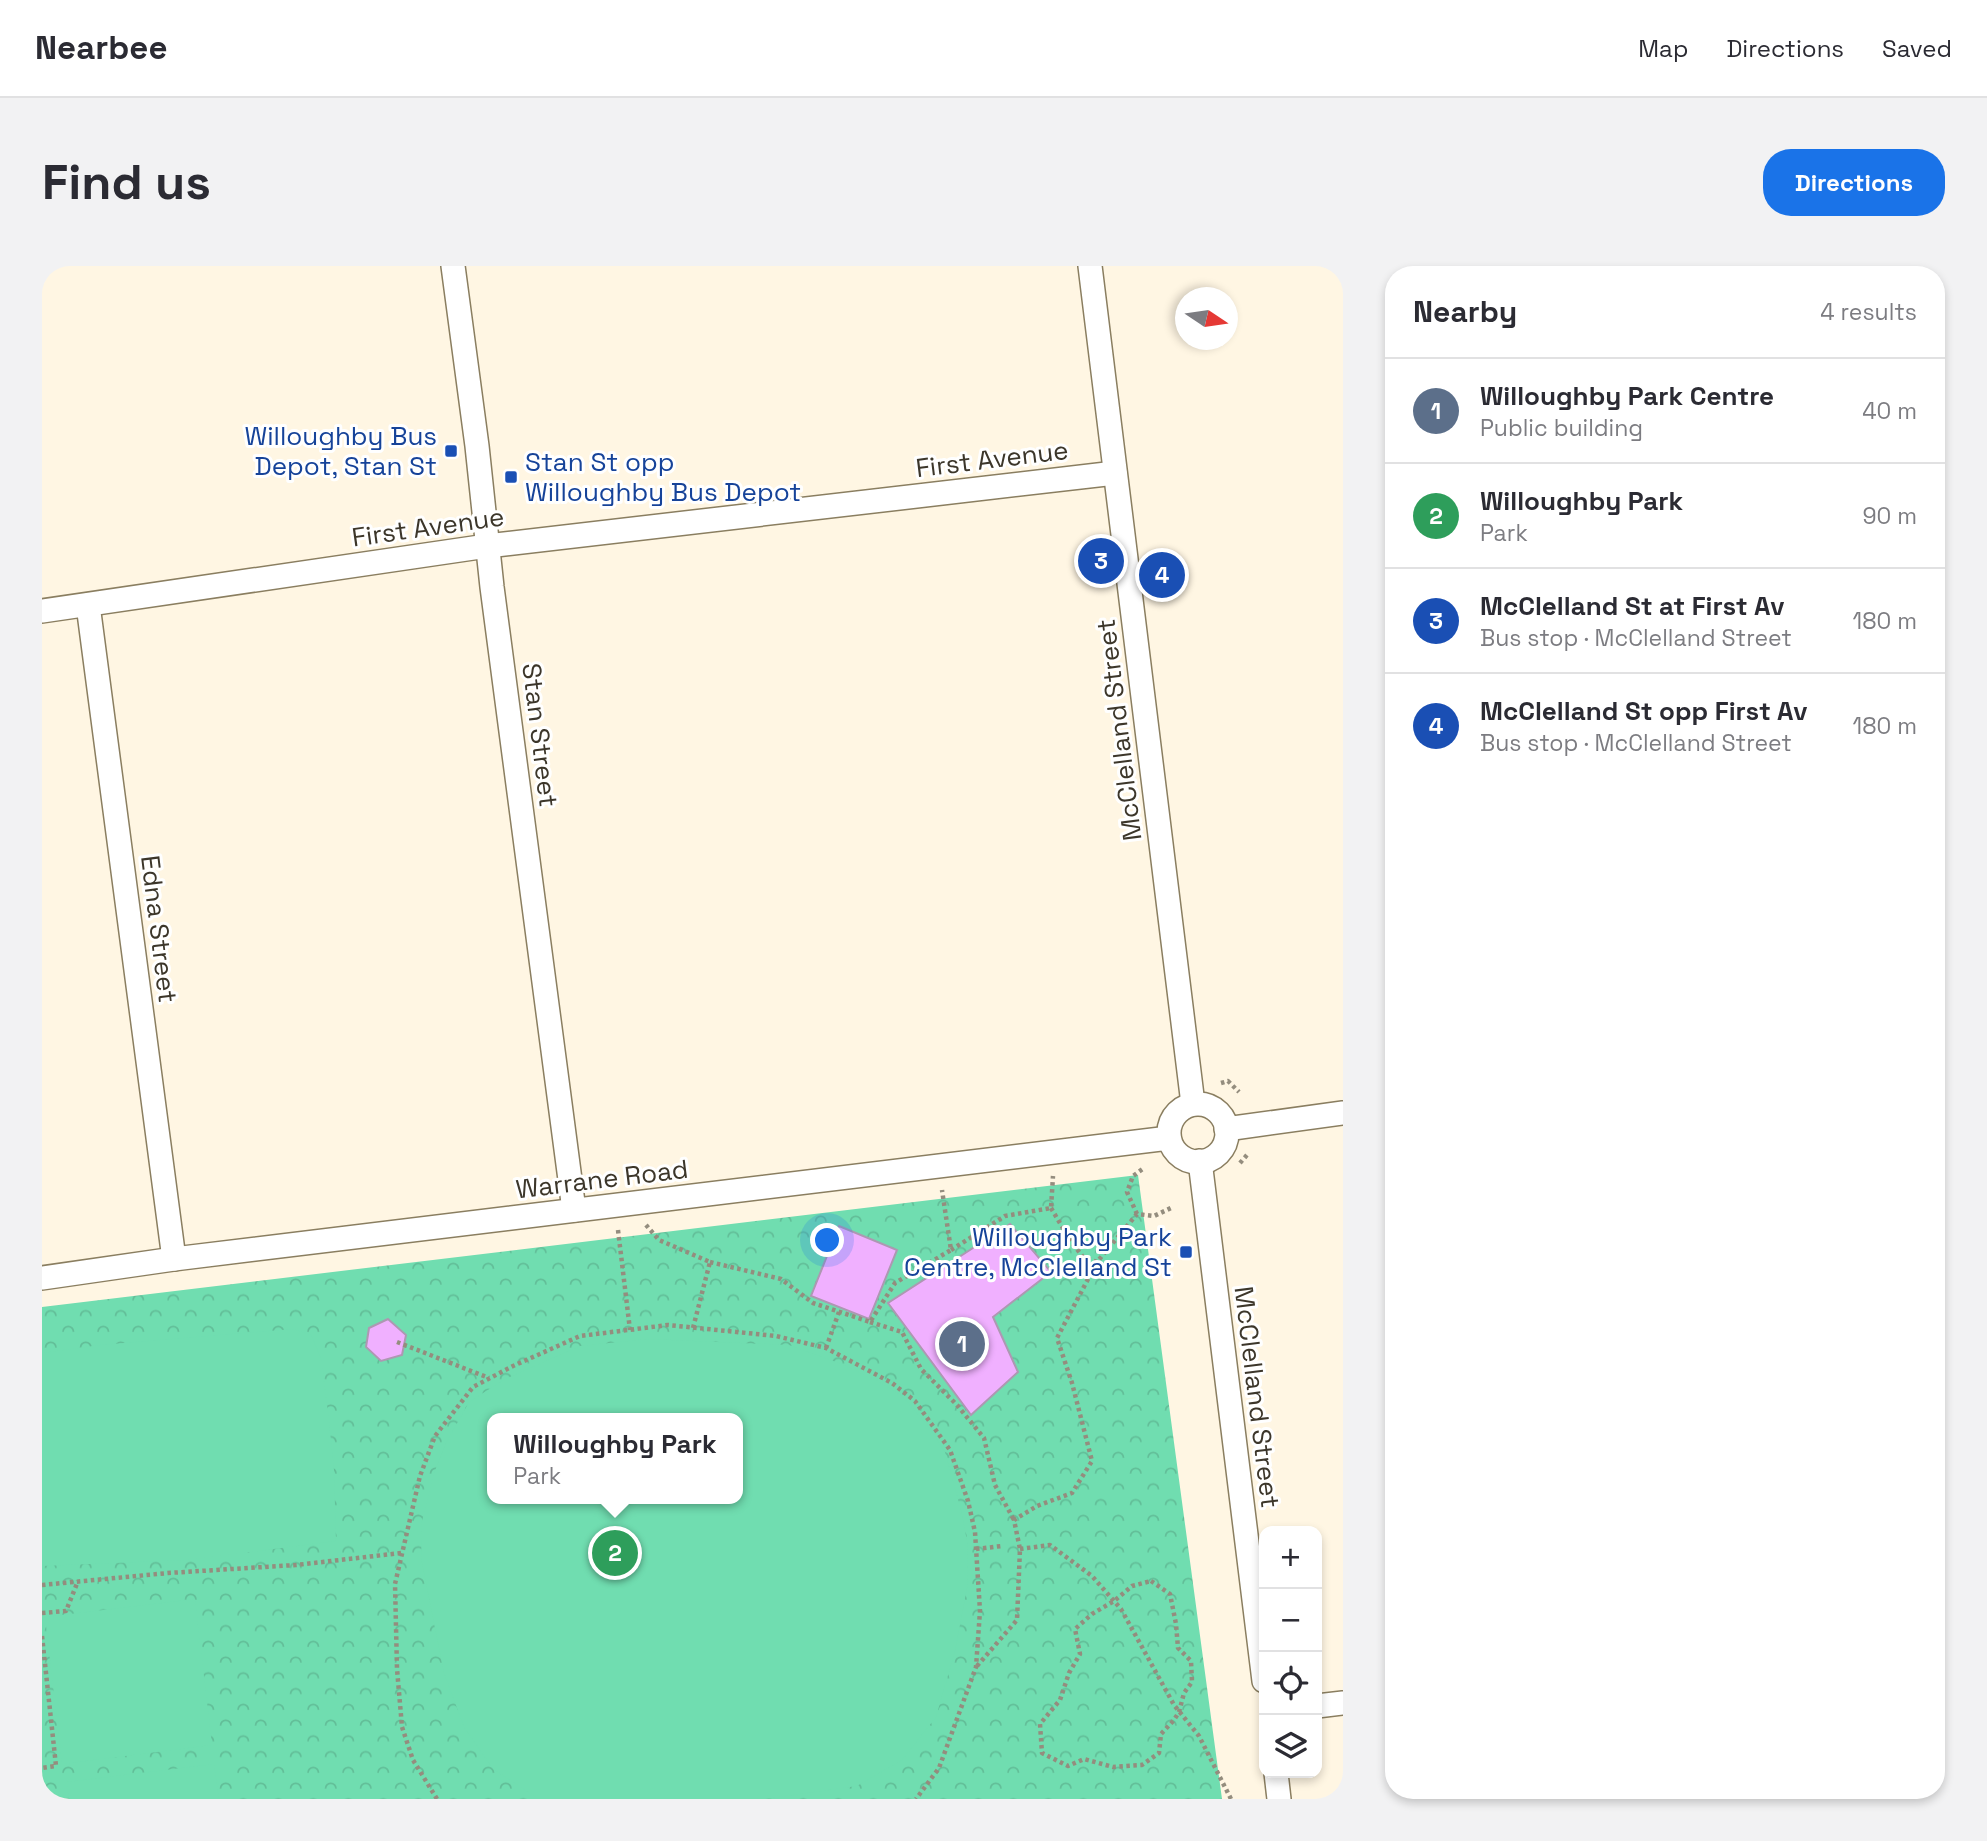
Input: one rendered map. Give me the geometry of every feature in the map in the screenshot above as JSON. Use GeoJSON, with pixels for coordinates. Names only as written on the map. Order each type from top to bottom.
{"type":"FeatureCollection","features":[{"type":"Feature","properties":{"kind":"street","name":"Stan Street"},"geometry":{"type":"LineString","coordinates":[[453,266],[574,1210]]}},
{"type":"Feature","properties":{"kind":"street","name":"McClelland Street"},"geometry":{"type":"LineString","coordinates":[[1090,266],[1193,1104]]}},
{"type":"Feature","properties":{"kind":"street","name":"First Avenue"},"geometry":{"type":"LineString","coordinates":[[42,611],[487,546],[1115,473]]}},
{"type":"Feature","properties":{"kind":"street","name":"Edna Street"},"geometry":{"type":"LineString","coordinates":[[88,605],[174,1259]]}},
{"type":"Feature","properties":{"kind":"street"},"geometry":{"type":"LineString","coordinates":[[1193,1104],[1211,1107],[1224,1120],[1226,1129],[1226,1139],[1217,1154],[1199,1161],[1184,1158],[1172,1146],[1169,1138],[1172,1120],[1177,1113],[1193,1104]]}},
{"type":"Feature","properties":{"kind":"street"},"geometry":{"type":"LineString","coordinates":[[1226,1129],[1343,1113]]}},
{"type":"Feature","properties":{"kind":"street","name":"Warrane Road"},"geometry":{"type":"LineString","coordinates":[[42,1278],[174,1259],[1169,1138]]}},
{"type":"Feature","properties":{"kind":"street","name":"McClelland Street"},"geometry":{"type":"LineString","coordinates":[[1199,1161],[1260,1652]]}},
{"type":"Feature","properties":{"kind":"street"},"geometry":{"type":"LineString","coordinates":[[1322,1705],[1343,1703]]}},
{"type":"Feature","properties":{"kind":"street"},"geometry":{"type":"LineString","coordinates":[[1277,1778],[1279,1799]]}},
{"type":"Feature","properties":{"kind":"path"},"geometry":{"type":"LineString","coordinates":[[1221,1083],[1228,1081],[1239,1092]]}},
{"type":"Feature","properties":{"kind":"path"},"geometry":{"type":"LineString","coordinates":[[1055,1152],[1051,1208],[1083,1257],[1097,1262]]}},
{"type":"Feature","properties":{"kind":"path"},"geometry":{"type":"LineString","coordinates":[[1240,1163],[1247,1155]]}},
{"type":"Feature","properties":{"kind":"path"},"geometry":{"type":"LineString","coordinates":[[1137,1214],[1127,1192],[1133,1176],[1152,1162]]}},
{"type":"Feature","properties":{"kind":"path"},"geometry":{"type":"LineString","coordinates":[[941,1166],[943,1204],[951,1250]]}},
{"type":"Feature","properties":{"kind":"path"},"geometry":{"type":"LineString","coordinates":[[615,1206],[629,1330]]}},
{"type":"Feature","properties":{"kind":"path"},"geometry":{"type":"LineString","coordinates":[[870,1322],[895,1283],[1005,1216],[1051,1208]]}},
{"type":"Feature","properties":{"kind":"path"},"geometry":{"type":"LineString","coordinates":[[1137,1214],[1154,1216],[1171,1208]]}},
{"type":"Feature","properties":{"kind":"path"},"geometry":{"type":"LineString","coordinates":[[1014,1520],[1037,1506],[1072,1493],[1091,1461],[1072,1383],[1057,1338],[1097,1262],[1137,1214]]}},
{"type":"Feature","properties":{"kind":"path"},"geometry":{"type":"LineString","coordinates":[[643,1222],[659,1240],[710,1262],[781,1279],[813,1303],[902,1332],[921,1369],[957,1405],[984,1438],[995,1485],[1014,1520],[1020,1549],[1017,1620],[976,1667]]}},
{"type":"Feature","properties":{"kind":"path"},"geometry":{"type":"LineString","coordinates":[[693,1328],[710,1262]]}},
{"type":"Feature","properties":{"kind":"path"},"geometry":{"type":"LineString","coordinates":[[826,1348],[839,1312]]}},
{"type":"Feature","properties":{"kind":"path"},"geometry":{"type":"LineString","coordinates":[[437,1799],[413,1760],[402,1727],[397,1670],[395,1584],[420,1476],[435,1436],[473,1387],[490,1378],[579,1336],[668,1325],[776,1336],[826,1348],[892,1383],[915,1401],[950,1450],[968,1501],[975,1532],[980,1611],[976,1667],[939,1768],[916,1799]]}},
{"type":"Feature","properties":{"kind":"path"},"geometry":{"type":"LineString","coordinates":[[397,1342],[490,1378]]}},
{"type":"Feature","properties":{"kind":"path"},"geometry":{"type":"LineString","coordinates":[[1020,1549],[1050,1545],[1092,1576],[1121,1609],[1179,1712],[1199,1736],[1231,1799]]}},
{"type":"Feature","properties":{"kind":"path"},"geometry":{"type":"LineString","coordinates":[[976,1549],[1002,1546]]}},
{"type":"Feature","properties":{"kind":"path"},"geometry":{"type":"LineString","coordinates":[[42,1585],[296,1565],[401,1553]]}},
{"type":"Feature","properties":{"kind":"path"},"geometry":{"type":"LineString","coordinates":[[42,1613],[66,1611],[78,1581]]}},
{"type":"Feature","properties":{"kind":"path"},"geometry":{"type":"LineString","coordinates":[[1151,1581],[1170,1594],[1178,1648],[1191,1661],[1192,1682],[1184,1693],[1179,1712],[1161,1734],[1159,1754],[1142,1765],[1113,1768],[1083,1759],[1068,1766],[1042,1753],[1040,1724],[1060,1700],[1069,1673],[1080,1654],[1075,1629],[1092,1614],[1114,1601],[1132,1586],[1151,1581]]}},
{"type":"Feature","properties":{"kind":"path"},"geometry":{"type":"LineString","coordinates":[[42,1636],[56,1766],[42,1768]]}},
{"type":"Feature","properties":{"kind":"green space"},"geometry":{"type":"Polygon","coordinates":[[[1138,1175],[1222,1799],[42,1799],[42,1307],[1138,1175]]]}},
{"type":"Feature","properties":{"kind":"green space"},"geometry":{"type":"Polygon","coordinates":[[[293,1329],[311,1335],[321,1358],[334,1470],[336,1541],[186,1560],[42,1566],[42,1353],[100,1345],[293,1329]]]}},
{"type":"Feature","properties":{"kind":"green space"},"geometry":{"type":"Polygon","coordinates":[[[648,1339],[789,1345],[839,1363],[876,1380],[902,1396],[929,1427],[945,1452],[968,1546],[967,1588],[955,1651],[936,1717],[902,1760],[857,1786],[765,1799],[539,1799],[493,1769],[464,1727],[444,1673],[421,1558],[422,1521],[434,1473],[446,1443],[469,1402],[505,1379],[580,1346],[648,1339]]]}},
{"type":"Feature","properties":{"kind":"green space"},"geometry":{"type":"Polygon","coordinates":[[[195,1599],[212,1745],[62,1764],[45,1617],[195,1599]]]}},
{"type":"Feature","properties":{"kind":"green space"},"geometry":{"type":"Polygon","coordinates":[[[214,1764],[219,1799],[69,1799],[67,1782],[214,1764]]]}},
{"type":"Feature","properties":{"kind":"building"},"geometry":{"type":"Polygon","coordinates":[[[1010,1224],[1051,1272],[993,1317],[1018,1372],[971,1415],[888,1303],[1010,1224]]]}},
{"type":"Feature","properties":{"kind":"building"},"geometry":{"type":"Polygon","coordinates":[[[839,1226],[897,1250],[869,1319],[811,1296],[839,1226]]]}},
{"type":"Feature","properties":{"kind":"building"},"geometry":{"type":"Polygon","coordinates":[[[388,1319],[406,1335],[402,1355],[381,1361],[366,1347],[369,1328],[388,1319]]]}},
{"type":"Feature","properties":{"kind":"place","name":"Willoughby Bus Depot, Stan St"},"geometry":{"type":"Point","coordinates":[451,451]}},
{"type":"Feature","properties":{"kind":"place","name":"Stan St opp Willoughby Bus Depot"},"geometry":{"type":"Point","coordinates":[511,477]}},
{"type":"Feature","properties":{"kind":"place","name":"McClelland St at First Av"},"geometry":{"type":"Point","coordinates":[1101,561]}},
{"type":"Feature","properties":{"kind":"place","name":"McClelland St opp First Av"},"geometry":{"type":"Point","coordinates":[1162,575]}},
{"type":"Feature","properties":{"kind":"place","name":"Willoughby Park Centre, McClelland St"},"geometry":{"type":"Point","coordinates":[1186,1252]}},
{"type":"Feature","properties":{"kind":"place","name":"Willoughby Park Centre"},"geometry":{"type":"Point","coordinates":[962,1344]}},
{"type":"Feature","properties":{"kind":"place","name":"Willoughby Park"},"geometry":{"type":"Point","coordinates":[615,1553]}}]}
